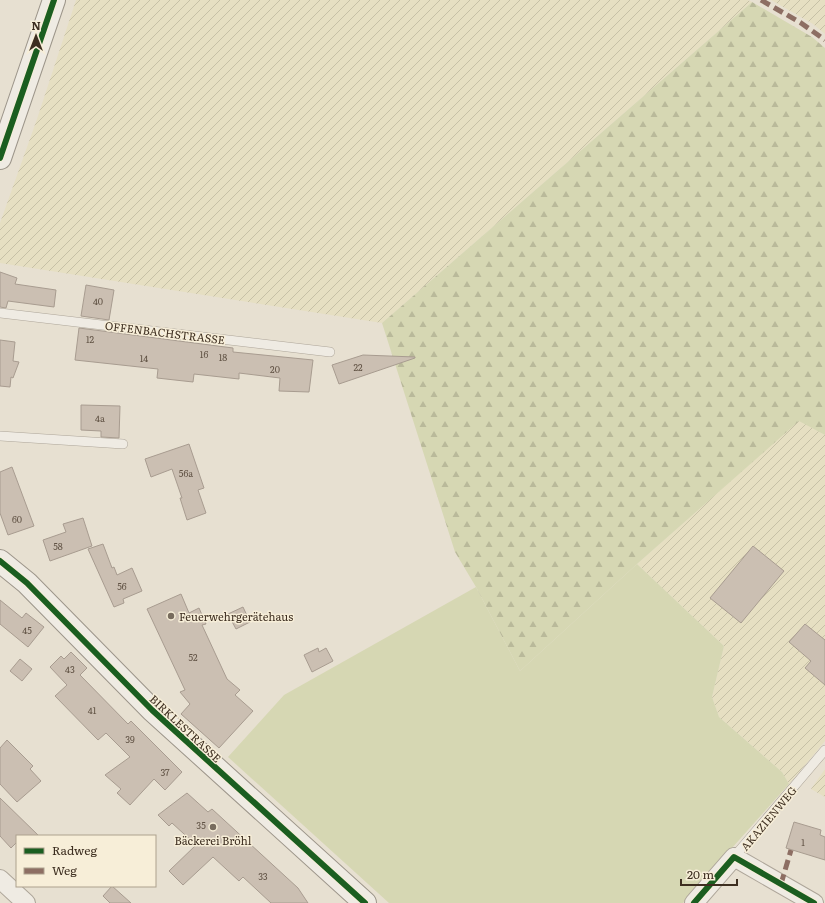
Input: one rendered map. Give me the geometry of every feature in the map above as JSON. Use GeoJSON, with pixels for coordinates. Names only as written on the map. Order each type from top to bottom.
{"type":"FeatureCollection","features":[{"type":"Feature","properties":{"kind":"street"},"geometry":{"type":"LineString","coordinates":[[0,158],[54,0]]}},
{"type":"Feature","properties":{"kind":"street","name":"BIRKLESTRASSE"},"geometry":{"type":"LineString","coordinates":[[0,561],[27,583],[152,710],[365,903]]}},
{"type":"Feature","properties":{"kind":"street"},"geometry":{"type":"LineString","coordinates":[[734,857],[814,903]]}},
{"type":"Feature","properties":{"kind":"street","name":"AKAZIENWEG"},"geometry":{"type":"LineString","coordinates":[[694,903],[734,857]]}},
{"type":"Feature","properties":{"kind":"street"},"geometry":{"type":"LineString","coordinates":[[0,879],[26,903]]}},
{"type":"Feature","properties":{"kind":"lane","name":"OFFENBACHSTRASSE"},"geometry":{"type":"LineString","coordinates":[[0,313],[330,352]]}},
{"type":"Feature","properties":{"kind":"lane"},"geometry":{"type":"LineString","coordinates":[[0,436],[123,444]]}},
{"type":"Feature","properties":{"kind":"lane","name":"AKAZIENWEG"},"geometry":{"type":"LineString","coordinates":[[734,857],[825,750]]}},
{"type":"Feature","properties":{"kind":"shaded area"},"geometry":{"type":"Polygon","coordinates":[[[76,0],[748,0],[752,2],[382,323],[0,263],[0,223],[37,119],[76,0]]]}},
{"type":"Feature","properties":{"kind":"shaded area"},"geometry":{"type":"Polygon","coordinates":[[[771,0],[825,0],[825,34],[813,24],[771,0]]]}},
{"type":"Feature","properties":{"kind":"shaded area"},"geometry":{"type":"Polygon","coordinates":[[[799,420],[825,435],[825,741],[789,784],[782,772],[719,717],[712,697],[724,646],[637,564],[799,420]]]}},
{"type":"Feature","properties":{"kind":"shaded area"},"geometry":{"type":"Polygon","coordinates":[[[825,769],[825,797],[811,789],[825,769]]]}},
{"type":"Feature","properties":{"kind":"green space"},"geometry":{"type":"Polygon","coordinates":[[[752,2],[812,37],[825,48],[825,435],[799,421],[637,564],[520,671],[476,587],[455,552],[382,323],[752,2]]]}},
{"type":"Feature","properties":{"kind":"green space"},"geometry":{"type":"Polygon","coordinates":[[[637,564],[724,646],[712,697],[719,717],[782,772],[789,784],[683,903],[389,903],[228,757],[284,695],[476,587],[520,671],[637,564]]]}},
{"type":"Feature","properties":{"kind":"building"},"geometry":{"type":"Polygon","coordinates":[[[0,272],[17,278],[15,284],[56,290],[54,307],[8,301],[6,308],[0,307],[0,272]]]}},
{"type":"Feature","properties":{"kind":"building"},"geometry":{"type":"Polygon","coordinates":[[[86,285],[114,290],[109,320],[81,316],[86,285]]]}},
{"type":"Feature","properties":{"kind":"building"},"geometry":{"type":"Polygon","coordinates":[[[79,328],[233,348],[233,352],[313,360],[309,392],[279,391],[280,378],[239,373],[239,379],[194,374],[193,382],[157,378],[158,369],[75,360],[79,328]]]}},
{"type":"Feature","properties":{"kind":"building"},"geometry":{"type":"Polygon","coordinates":[[[0,340],[15,342],[13,361],[19,362],[13,378],[11,377],[10,387],[0,386],[0,340]]]}},
{"type":"Feature","properties":{"kind":"building"},"geometry":{"type":"Polygon","coordinates":[[[363,355],[415,358],[339,384],[332,365],[363,355]]]}},
{"type":"Feature","properties":{"kind":"building"},"geometry":{"type":"Polygon","coordinates":[[[81,405],[120,406],[119,438],[101,437],[101,431],[81,430],[81,405]]]}},
{"type":"Feature","properties":{"kind":"building"},"geometry":{"type":"Polygon","coordinates":[[[189,444],[204,488],[198,490],[206,513],[187,520],[180,498],[182,498],[172,469],[151,477],[145,459],[189,444]]]}},
{"type":"Feature","properties":{"kind":"building"},"geometry":{"type":"Polygon","coordinates":[[[12,467],[34,526],[8,535],[0,513],[0,472],[12,467]]]}},
{"type":"Feature","properties":{"kind":"building"},"geometry":{"type":"Polygon","coordinates":[[[83,518],[92,546],[50,561],[43,540],[66,532],[63,524],[83,518]]]}},
{"type":"Feature","properties":{"kind":"building"},"geometry":{"type":"Polygon","coordinates":[[[103,544],[112,568],[114,567],[117,575],[132,568],[142,591],[123,599],[124,603],[114,607],[88,549],[103,544]]]}},
{"type":"Feature","properties":{"kind":"building"},"geometry":{"type":"Polygon","coordinates":[[[753,546],[784,571],[741,623],[710,598],[753,546]]]}},
{"type":"Feature","properties":{"kind":"building"},"geometry":{"type":"Polygon","coordinates":[[[181,594],[189,613],[199,608],[206,624],[202,625],[227,679],[240,690],[235,695],[253,711],[219,748],[181,714],[190,704],[180,692],[185,690],[147,609],[181,594]]]}},
{"type":"Feature","properties":{"kind":"building"},"geometry":{"type":"Polygon","coordinates":[[[0,600],[22,618],[26,613],[44,627],[28,647],[0,624],[0,600]]]}},
{"type":"Feature","properties":{"kind":"building"},"geometry":{"type":"Polygon","coordinates":[[[243,607],[250,622],[236,629],[228,614],[243,607]]]}},
{"type":"Feature","properties":{"kind":"building"},"geometry":{"type":"Polygon","coordinates":[[[805,624],[825,640],[825,685],[805,668],[811,661],[789,642],[805,624]]]}},
{"type":"Feature","properties":{"kind":"building"},"geometry":{"type":"Polygon","coordinates":[[[318,648],[319,652],[326,648],[333,661],[312,672],[304,655],[318,648]]]}},
{"type":"Feature","properties":{"kind":"building"},"geometry":{"type":"Polygon","coordinates":[[[71,652],[87,668],[80,675],[128,724],[131,721],[182,772],[165,790],[154,779],[130,805],[117,793],[121,789],[105,775],[130,757],[106,733],[98,740],[55,696],[67,685],[50,667],[61,656],[64,659],[71,652]]]}},
{"type":"Feature","properties":{"kind":"building"},"geometry":{"type":"Polygon","coordinates":[[[20,659],[32,669],[22,681],[10,671],[20,659]]]}},
{"type":"Feature","properties":{"kind":"building"},"geometry":{"type":"Polygon","coordinates":[[[7,740],[33,766],[30,769],[41,781],[17,802],[0,784],[0,748],[7,740]]]}},
{"type":"Feature","properties":{"kind":"building"},"geometry":{"type":"Polygon","coordinates":[[[187,793],[208,812],[212,809],[298,888],[308,903],[271,903],[243,877],[239,881],[213,857],[183,885],[169,871],[196,845],[172,823],[169,826],[158,815],[187,793]]]}},
{"type":"Feature","properties":{"kind":"building"},"geometry":{"type":"Polygon","coordinates":[[[0,798],[38,835],[16,835],[16,843],[11,848],[0,836],[0,798]]]}},
{"type":"Feature","properties":{"kind":"building"},"geometry":{"type":"Polygon","coordinates":[[[794,822],[821,830],[820,835],[825,837],[825,860],[786,848],[794,822]]]}},
{"type":"Feature","properties":{"kind":"building"},"geometry":{"type":"Polygon","coordinates":[[[111,887],[113,887],[131,903],[110,903],[103,896],[111,887]]]}},
{"type":"Feature","properties":{"kind":"marked path"},"geometry":{"type":"LineString","coordinates":[[761,0],[801,23],[825,40]]}},
{"type":"Feature","properties":{"kind":"marked path"},"geometry":{"type":"LineString","coordinates":[[781,884],[791,850]]}},
{"type":"Feature","properties":{"kind":"cycle path"},"geometry":{"type":"LineString","coordinates":[[0,158],[54,0]]}},
{"type":"Feature","properties":{"kind":"cycle path"},"geometry":{"type":"LineString","coordinates":[[0,561],[27,583],[152,710],[365,903]]}},
{"type":"Feature","properties":{"kind":"cycle path"},"geometry":{"type":"LineString","coordinates":[[694,903],[734,857],[814,903]]}},
{"type":"Feature","properties":{"kind":"place","name":"Feuerwehrgerätehaus"},"geometry":{"type":"Point","coordinates":[171,616]}},
{"type":"Feature","properties":{"kind":"place","name":"Bäckerei Bröhl"},"geometry":{"type":"Point","coordinates":[213,827]}}]}
